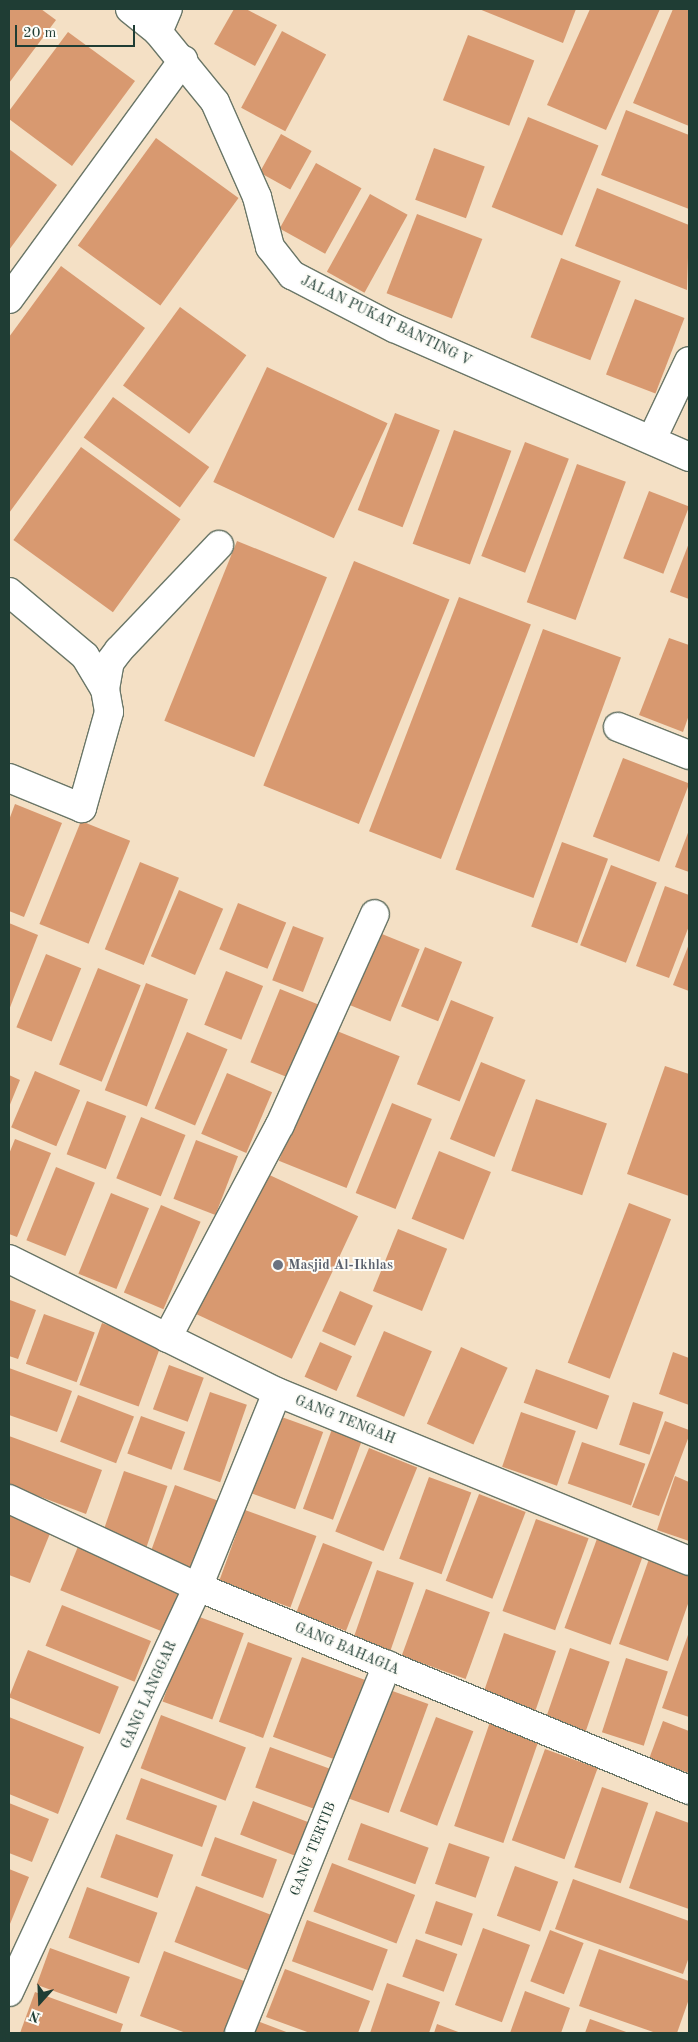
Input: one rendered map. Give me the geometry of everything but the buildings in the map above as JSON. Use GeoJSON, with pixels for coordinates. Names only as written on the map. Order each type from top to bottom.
{"type":"FeatureCollection","features":[{"type":"Feature","properties":{"kind":"street","name":"JALAN PUKAT BANTING V"},"geometry":{"type":"LineString","coordinates":[[130,9],[163,21],[183,60],[215,102],[257,197],[270,247],[292,275],[402,332],[652,439],[689,457]]}},
{"type":"Feature","properties":{"kind":"street"},"geometry":{"type":"LineString","coordinates":[[9,299],[183,60]]}},
{"type":"Feature","properties":{"kind":"street"},"geometry":{"type":"LineString","coordinates":[[652,439],[689,361]]}},
{"type":"Feature","properties":{"kind":"street"},"geometry":{"type":"LineString","coordinates":[[9,778],[82,808],[108,727],[105,689],[110,662],[119,650],[219,545]]}},
{"type":"Feature","properties":{"kind":"street"},"geometry":{"type":"LineString","coordinates":[[9,592],[85,656],[105,689]]}},
{"type":"Feature","properties":{"kind":"street"},"geometry":{"type":"LineString","coordinates":[[618,727],[689,755]]}},
{"type":"Feature","properties":{"kind":"street"},"geometry":{"type":"LineString","coordinates":[[167,1338],[284,1116],[375,914]]}},
{"type":"Feature","properties":{"kind":"street","name":"GANG TENGAH"},"geometry":{"type":"LineString","coordinates":[[9,1259],[277,1392],[689,1561]]}},
{"type":"Feature","properties":{"kind":"street","name":"GANG LANGGAR"},"geometry":{"type":"LineString","coordinates":[[9,1992],[198,1587],[277,1392]]}},
{"type":"Feature","properties":{"kind":"street","name":"GANG BAHAGIA"},"geometry":{"type":"LineString","coordinates":[[9,1499],[198,1587],[689,1790]]}},
{"type":"Feature","properties":{"kind":"street","name":"GANG TERTIB"},"geometry":{"type":"LineString","coordinates":[[238,2033],[387,1665]]}},
{"type":"Feature","properties":{"kind":"place","name":"Masjid Al-Ikhlas"},"geometry":{"type":"Point","coordinates":[278,1265]}}]}
